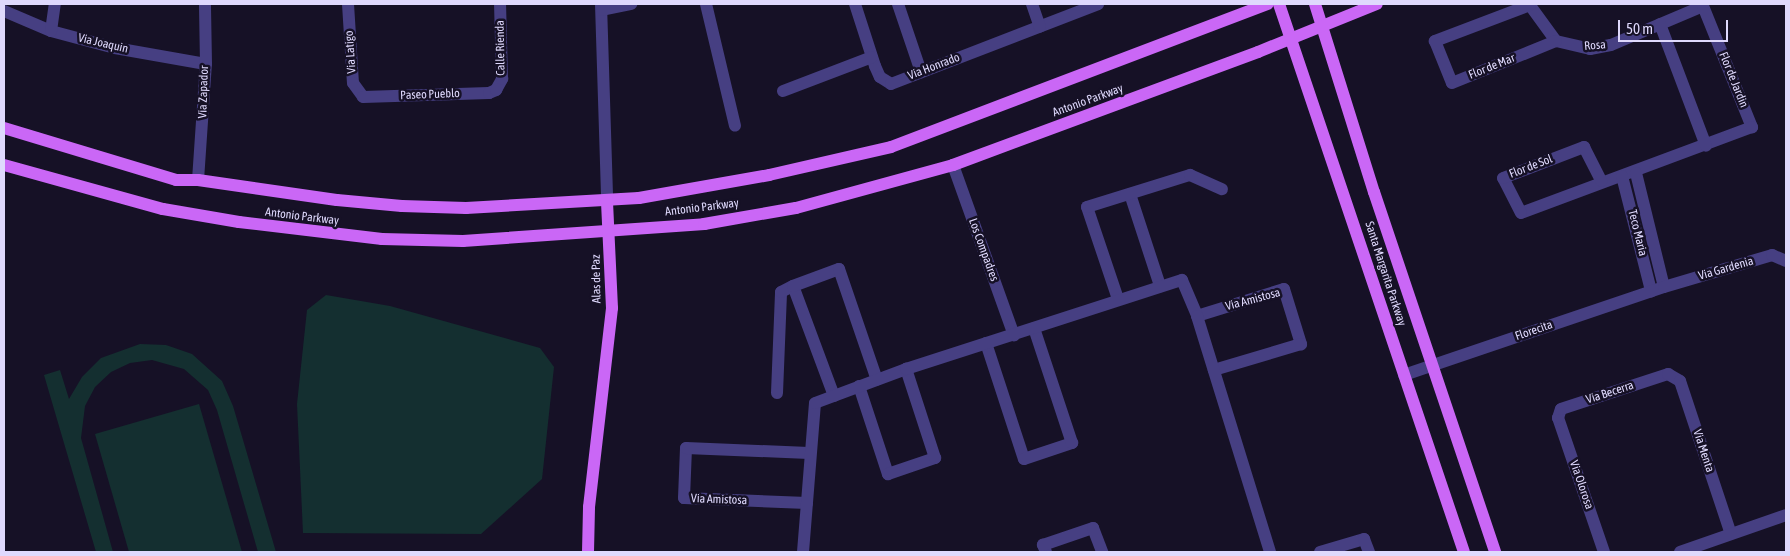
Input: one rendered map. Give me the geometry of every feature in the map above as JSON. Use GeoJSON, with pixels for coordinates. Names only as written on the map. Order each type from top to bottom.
{"type":"FeatureCollection","features":[{"type":"Feature","properties":{"kind":"main road","name":"Antonio Parkway"},"geometry":{"type":"LineString","coordinates":[[4,128],[176,180],[198,180],[402,206],[500,207],[607,200],[700,189],[891,147],[1268,4]]}},
{"type":"Feature","properties":{"kind":"main road","name":"Santa Margarita Parkway"},"geometry":{"type":"LineString","coordinates":[[1279,4],[1464,552]]}},
{"type":"Feature","properties":{"kind":"main road","name":"Santa Margarita Parkway"},"geometry":{"type":"LineString","coordinates":[[1315,4],[1374,192],[1495,552]]}},
{"type":"Feature","properties":{"kind":"main road","name":"Antonio Parkway"},"geometry":{"type":"LineString","coordinates":[[4,165],[163,209],[309,232],[382,239],[463,241],[704,224],[796,208],[953,165],[1292,39],[1377,4]]}},
{"type":"Feature","properties":{"kind":"main road","name":"Alas de Paz"},"geometry":{"type":"LineString","coordinates":[[588,552],[590,508],[612,308],[607,200]]}},
{"type":"Feature","properties":{"kind":"street"},"geometry":{"type":"LineString","coordinates":[[51,31],[55,4]]}},
{"type":"Feature","properties":{"kind":"street","name":"Via Zapador"},"geometry":{"type":"LineString","coordinates":[[198,180],[206,64],[205,4]]}},
{"type":"Feature","properties":{"kind":"street","name":"Via Latigo"},"geometry":{"type":"LineString","coordinates":[[348,4],[353,83],[363,97]]}},
{"type":"Feature","properties":{"kind":"street","name":"Calle Rienda"},"geometry":{"type":"LineString","coordinates":[[496,90],[502,79],[500,4]]}},
{"type":"Feature","properties":{"kind":"street"},"geometry":{"type":"LineString","coordinates":[[602,7],[631,4]]}},
{"type":"Feature","properties":{"kind":"street"},"geometry":{"type":"LineString","coordinates":[[706,4],[735,126]]}},
{"type":"Feature","properties":{"kind":"street"},"geometry":{"type":"LineString","coordinates":[[783,91],[872,57],[855,4]]}},
{"type":"Feature","properties":{"kind":"street"},"geometry":{"type":"LineString","coordinates":[[898,4],[921,72]]}},
{"type":"Feature","properties":{"kind":"street"},"geometry":{"type":"LineString","coordinates":[[1032,4],[1040,27]]}},
{"type":"Feature","properties":{"kind":"street","name":"Via Honrado"},"geometry":{"type":"LineString","coordinates":[[872,57],[880,78],[891,84],[1098,4]]}},
{"type":"Feature","properties":{"kind":"street"},"geometry":{"type":"LineString","coordinates":[[1530,4],[1556,41]]}},
{"type":"Feature","properties":{"kind":"street","name":"Flor de Mar"},"geometry":{"type":"LineString","coordinates":[[1530,4],[1435,42],[1452,83],[1556,41]]}},
{"type":"Feature","properties":{"kind":"street","name":"Rosa"},"geometry":{"type":"LineString","coordinates":[[1556,41],[1590,49],[1611,45],[1704,6]]}},
{"type":"Feature","properties":{"kind":"street","name":"Flor de Jardin"},"geometry":{"type":"LineString","coordinates":[[1704,6],[1752,127]]}},
{"type":"Feature","properties":{"kind":"street","name":"Alas de Paz"},"geometry":{"type":"LineString","coordinates":[[602,7],[607,200]]}},
{"type":"Feature","properties":{"kind":"street","name":"Via Joaquin"},"geometry":{"type":"LineString","coordinates":[[4,12],[51,31],[115,48],[206,64]]}},
{"type":"Feature","properties":{"kind":"street"},"geometry":{"type":"LineString","coordinates":[[1660,24],[1706,146]]}},
{"type":"Feature","properties":{"kind":"street","name":"Paseo Pueblo"},"geometry":{"type":"LineString","coordinates":[[363,97],[496,90]]}},
{"type":"Feature","properties":{"kind":"street","name":"Flor de Sol"},"geometry":{"type":"LineString","coordinates":[[1601,181],[1584,147],[1503,178],[1521,213],[1601,181],[1636,173],[1752,127]]}},
{"type":"Feature","properties":{"kind":"street","name":"Los Compadres"},"geometry":{"type":"LineString","coordinates":[[953,165],[1014,334]]}},
{"type":"Feature","properties":{"kind":"street","name":"Teco Maria"},"geometry":{"type":"LineString","coordinates":[[1636,173],[1664,287]]}},
{"type":"Feature","properties":{"kind":"street"},"geometry":{"type":"LineString","coordinates":[[1118,299],[1087,207],[1190,175],[1222,189]]}},
{"type":"Feature","properties":{"kind":"street","name":"Teco Maria"},"geometry":{"type":"LineString","coordinates":[[1622,176],[1651,291]]}},
{"type":"Feature","properties":{"kind":"street"},"geometry":{"type":"LineString","coordinates":[[1130,194],[1160,286]]}},
{"type":"Feature","properties":{"kind":"street","name":"Via Gardenia"},"geometry":{"type":"LineString","coordinates":[[1664,287],[1772,255],[1786,261]]}},
{"type":"Feature","properties":{"kind":"street"},"geometry":{"type":"LineString","coordinates":[[777,393],[781,292],[839,269],[877,380]]}},
{"type":"Feature","properties":{"kind":"street"},"geometry":{"type":"LineString","coordinates":[[803,552],[809,453],[815,403],[906,369],[1118,299],[1182,280],[1197,316],[1270,552]]}},
{"type":"Feature","properties":{"kind":"street"},"geometry":{"type":"LineString","coordinates":[[793,286],[834,396]]}},
{"type":"Feature","properties":{"kind":"street","name":"Florecita"},"geometry":{"type":"LineString","coordinates":[[1404,375],[1664,287]]}},
{"type":"Feature","properties":{"kind":"street","name":"Via Amistosa"},"geometry":{"type":"LineString","coordinates":[[1197,316],[1284,289],[1287,298],[1301,344],[1214,370]]}},
{"type":"Feature","properties":{"kind":"street"},"geometry":{"type":"LineString","coordinates":[[986,343],[1024,458],[1072,443],[1034,328]]}},
{"type":"Feature","properties":{"kind":"street"},"geometry":{"type":"LineString","coordinates":[[859,386],[888,474],[935,458],[906,369]]}},
{"type":"Feature","properties":{"kind":"street","name":"Via Becerra"},"geometry":{"type":"LineString","coordinates":[[1558,418],[1562,409],[1668,374]]}},
{"type":"Feature","properties":{"kind":"street","name":"Via Menta"},"geometry":{"type":"LineString","coordinates":[[1668,374],[1680,381],[1731,534]]}},
{"type":"Feature","properties":{"kind":"street","name":"Via Olorosa"},"geometry":{"type":"LineString","coordinates":[[1558,418],[1604,552]]}},
{"type":"Feature","properties":{"kind":"street","name":"Via Amistosa"},"geometry":{"type":"LineString","coordinates":[[807,503],[684,498],[686,448],[809,453]]}},
{"type":"Feature","properties":{"kind":"street"},"geometry":{"type":"LineString","coordinates":[[1680,552],[1786,515]]}},
{"type":"Feature","properties":{"kind":"street"},"geometry":{"type":"LineString","coordinates":[[1046,552],[1043,545],[1093,528],[1102,552]]}},
{"type":"Feature","properties":{"kind":"street"},"geometry":{"type":"LineString","coordinates":[[1320,552],[1364,539],[1369,552]]}},
{"type":"Feature","properties":{"kind":"green space"},"geometry":{"type":"Polygon","coordinates":[[[326,295],[390,306],[540,348],[554,367],[542,479],[481,534],[303,533],[297,404],[307,310],[326,295]]]}},
{"type":"Feature","properties":{"kind":"green space"},"geometry":{"type":"Polygon","coordinates":[[[140,344],[166,345],[192,354],[222,381],[233,406],[276,552],[258,552],[217,410],[208,390],[184,369],[152,360],[130,363],[111,372],[95,387],[85,406],[81,438],[113,552],[96,552],[44,375],[60,370],[69,399],[82,377],[101,358],[140,344]]]}},
{"type":"Feature","properties":{"kind":"green space"},"geometry":{"type":"Polygon","coordinates":[[[199,404],[242,552],[129,552],[95,434],[199,404]]]}}]}
